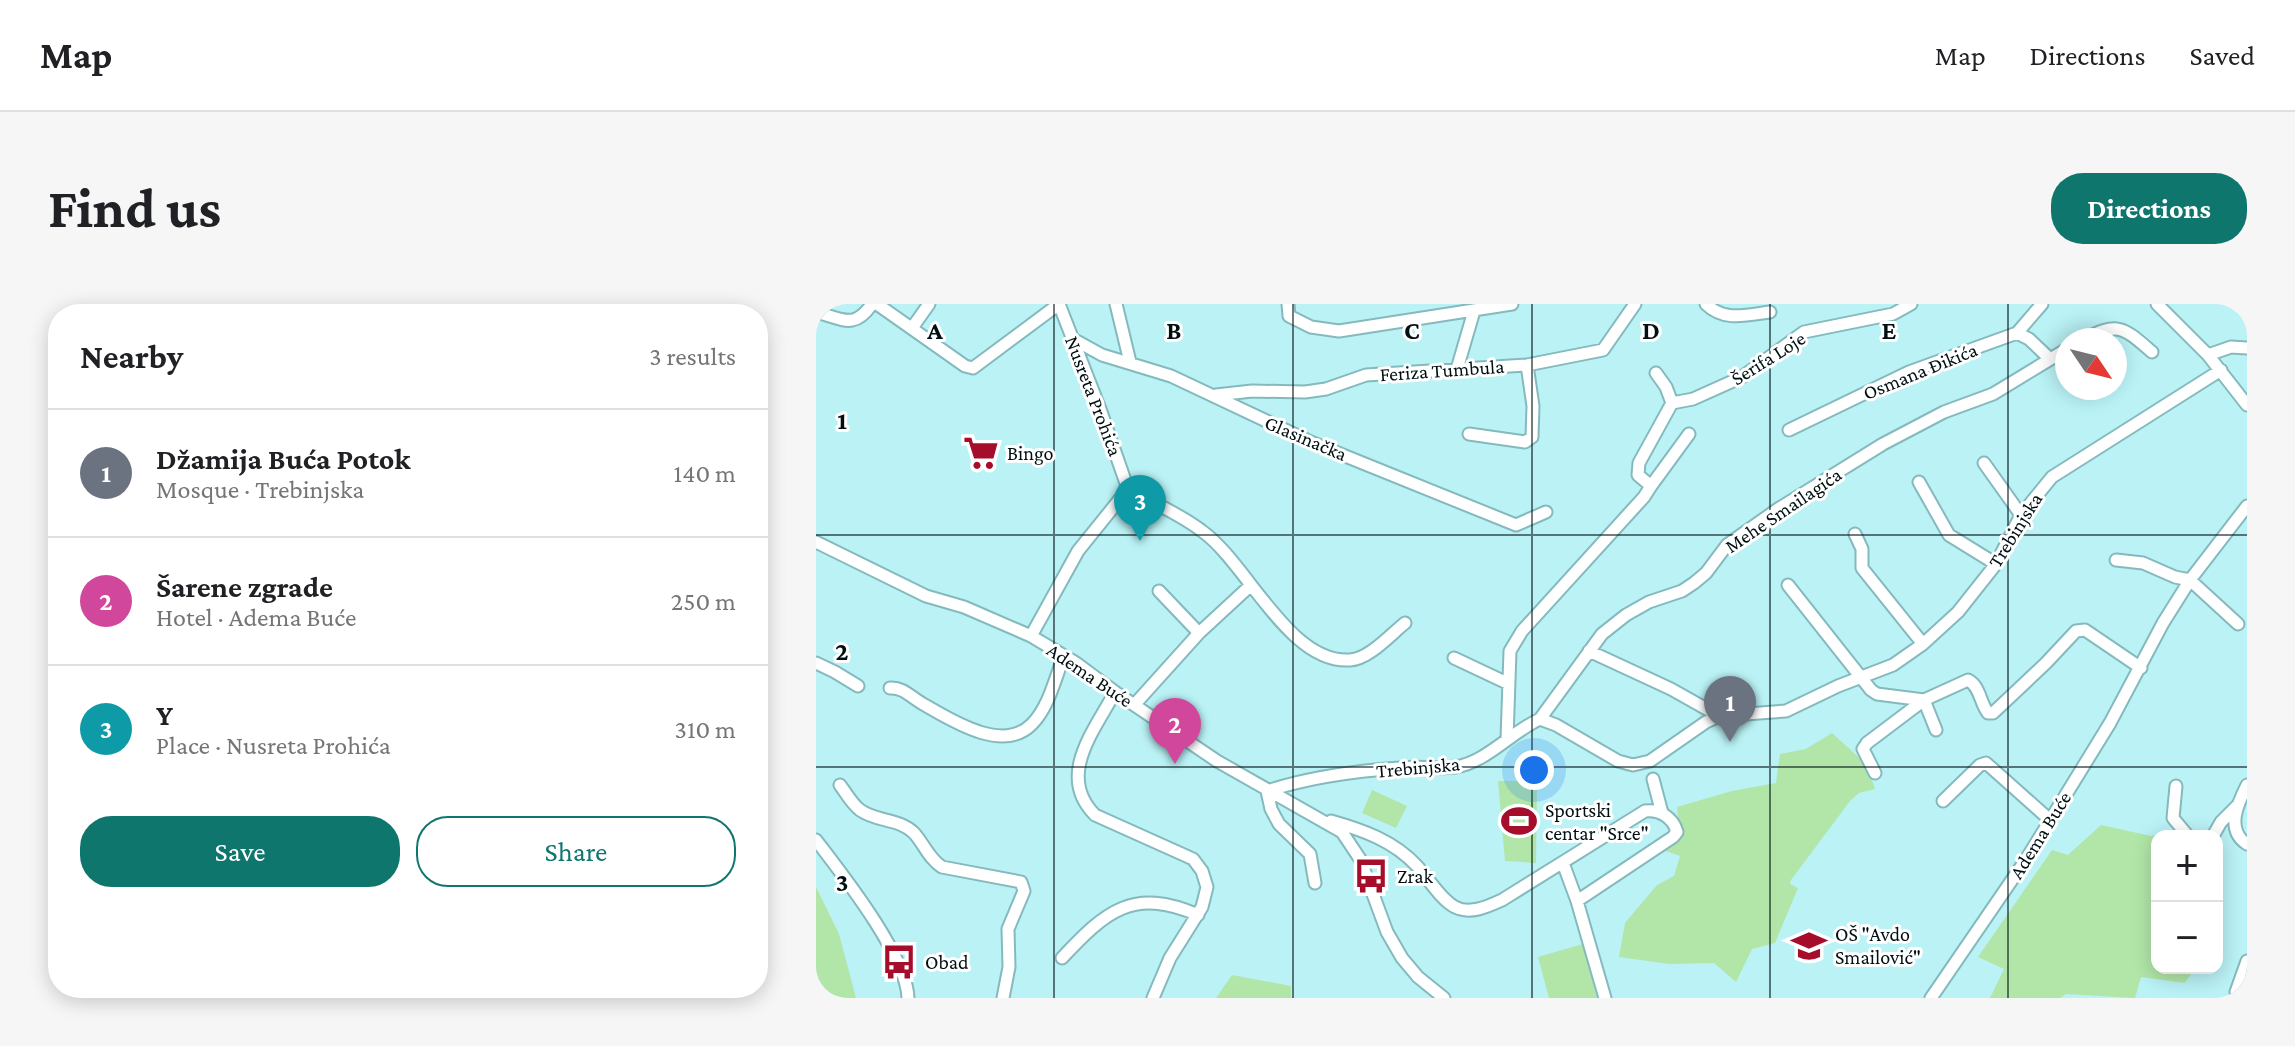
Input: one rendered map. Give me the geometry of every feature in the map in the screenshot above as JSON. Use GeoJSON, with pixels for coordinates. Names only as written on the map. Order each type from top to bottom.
{"type":"FeatureCollection","features":[{"type":"Feature","properties":{"kind":"street"},"geometry":{"type":"LineString","coordinates":[[816,312],[854,321],[860,320],[874,304],[965,366],[973,368],[1059,304]]}},
{"type":"Feature","properties":{"kind":"street"},"geometry":{"type":"LineString","coordinates":[[912,328],[929,304]]}},
{"type":"Feature","properties":{"kind":"street","name":"Nusreta Prohića"},"geometry":{"type":"LineString","coordinates":[[1059,304],[1128,489]]}},
{"type":"Feature","properties":{"kind":"street"},"geometry":{"type":"LineString","coordinates":[[1116,304],[1130,362]]}},
{"type":"Feature","properties":{"kind":"street"},"geometry":{"type":"LineString","coordinates":[[1288,304],[1289,316],[1311,327],[1339,331],[1512,304]]}},
{"type":"Feature","properties":{"kind":"street","name":"Feriza Tumbula"},"geometry":{"type":"LineString","coordinates":[[1216,395],[1252,391],[1305,392],[1326,389],[1366,375],[1527,365],[1603,350],[1635,304]]}},
{"type":"Feature","properties":{"kind":"street"},"geometry":{"type":"LineString","coordinates":[[1706,304],[1715,313],[1730,317],[1770,312]]}},
{"type":"Feature","properties":{"kind":"street","name":"Šerifa Loje"},"geometry":{"type":"LineString","coordinates":[[1672,403],[1693,399],[1742,377],[1804,332],[1893,314],[1911,304]]}},
{"type":"Feature","properties":{"kind":"street","name":"Osmana Đikića"},"geometry":{"type":"LineString","coordinates":[[1789,430],[1909,372],[2017,333],[2042,304]]}},
{"type":"Feature","properties":{"kind":"street"},"geometry":{"type":"LineString","coordinates":[[2157,304],[2208,355],[2247,405]]}},
{"type":"Feature","properties":{"kind":"street"},"geometry":{"type":"LineString","coordinates":[[1457,369],[1474,311]]}},
{"type":"Feature","properties":{"kind":"street"},"geometry":{"type":"LineString","coordinates":[[2017,333],[2029,339],[2050,359]]}},
{"type":"Feature","properties":{"kind":"street"},"geometry":{"type":"LineString","coordinates":[[2127,334],[2152,352]]}},
{"type":"Feature","properties":{"kind":"street","name":"Glasinačka"},"geometry":{"type":"LineString","coordinates":[[1070,335],[1087,349],[1216,395],[1313,443],[1516,525],[1546,512]]}},
{"type":"Feature","properties":{"kind":"street"},"geometry":{"type":"LineString","coordinates":[[2208,355],[2231,347],[2247,348]]}},
{"type":"Feature","properties":{"kind":"street","name":"Mehe Smailagića"},"geometry":{"type":"LineString","coordinates":[[1540,719],[1602,634],[1626,615],[1649,602],[1682,591],[1694,583],[1727,545],[1778,509],[1883,444],[1944,412],[1993,394],[2055,356]]}},
{"type":"Feature","properties":{"kind":"street","name":"Feriza Tumbula"},"geometry":{"type":"LineString","coordinates":[[1469,434],[1525,442],[1532,437],[1533,406],[1527,365]]}},
{"type":"Feature","properties":{"kind":"street","name":"Trebinjska"},"geometry":{"type":"LineString","coordinates":[[1267,791],[1302,779],[1339,774],[1455,767],[1485,755],[1540,719],[1618,761],[1633,765],[1650,761],[1719,716],[1786,711],[1893,665],[1923,644],[1958,612],[1996,564],[2021,515],[2052,477],[2221,370]]}},
{"type":"Feature","properties":{"kind":"street"},"geometry":{"type":"LineString","coordinates":[[1651,486],[1638,475],[1639,463],[1672,403],[1656,373]]}},
{"type":"Feature","properties":{"kind":"street"},"geometry":{"type":"LineString","coordinates":[[1507,739],[1510,651],[1522,631],[1644,497],[1689,434]]}},
{"type":"Feature","properties":{"kind":"street"},"geometry":{"type":"LineString","coordinates":[[1984,463],[2021,515]]}},
{"type":"Feature","properties":{"kind":"street"},"geometry":{"type":"LineString","coordinates":[[1919,482],[1949,535],[1996,564]]}},
{"type":"Feature","properties":{"kind":"street"},"geometry":{"type":"LineString","coordinates":[[1031,636],[1078,551],[1128,489],[1203,531],[1305,645],[1328,657],[1346,661],[1360,659],[1405,623]]}},
{"type":"Feature","properties":{"kind":"street","name":"Adema Buće"},"geometry":{"type":"LineString","coordinates":[[1931,998],[2050,820],[2110,723],[2163,623],[2190,580],[2247,506]]}},
{"type":"Feature","properties":{"kind":"street"},"geometry":{"type":"LineString","coordinates":[[1855,534],[1864,557],[1862,568],[1923,644]]}},
{"type":"Feature","properties":{"kind":"street","name":"Adema Buće"},"geometry":{"type":"LineString","coordinates":[[816,542],[926,596],[964,607],[1031,636],[1267,791],[1342,832],[1356,851],[1387,932],[1402,958],[1418,977],[1444,998]]}},
{"type":"Feature","properties":{"kind":"street"},"geometry":{"type":"LineString","coordinates":[[2116,560],[2143,563],[2190,580],[2238,624]]}},
{"type":"Feature","properties":{"kind":"street"},"geometry":{"type":"LineString","coordinates":[[1135,704],[1199,633],[1251,585]]}},
{"type":"Feature","properties":{"kind":"street"},"geometry":{"type":"LineString","coordinates":[[1788,585],[1871,690],[1877,694],[1924,700]]}},
{"type":"Feature","properties":{"kind":"street"},"geometry":{"type":"LineString","coordinates":[[1159,591],[1199,633]]}},
{"type":"Feature","properties":{"kind":"street"},"geometry":{"type":"LineString","coordinates":[[1875,773],[1863,749],[1867,743],[1924,700],[1968,680],[1975,684],[1988,713],[1993,713],[2076,631],[2085,630],[2141,668]]}},
{"type":"Feature","properties":{"kind":"street"},"geometry":{"type":"LineString","coordinates":[[1589,651],[1671,689],[1719,716]]}},
{"type":"Feature","properties":{"kind":"street"},"geometry":{"type":"LineString","coordinates":[[890,688],[901,690],[944,716],[988,735],[1015,734],[1031,725],[1044,707],[1064,656]]}},
{"type":"Feature","properties":{"kind":"street"},"geometry":{"type":"LineString","coordinates":[[1454,658],[1507,683]]}},
{"type":"Feature","properties":{"kind":"street"},"geometry":{"type":"LineString","coordinates":[[816,663],[858,686]]}},
{"type":"Feature","properties":{"kind":"street"},"geometry":{"type":"LineString","coordinates":[[1115,692],[1081,755],[1077,787],[1083,803],[1095,815],[1193,859],[1202,871],[1207,887],[1198,915],[1170,958],[1153,998]]}},
{"type":"Feature","properties":{"kind":"street"},"geometry":{"type":"LineString","coordinates":[[1924,700],[1936,730]]}},
{"type":"Feature","properties":{"kind":"street"},"geometry":{"type":"LineString","coordinates":[[1943,801],[1980,765],[1986,763],[2050,820]]}},
{"type":"Feature","properties":{"kind":"street"},"geometry":{"type":"LineString","coordinates":[[1653,779],[1662,813]]}},
{"type":"Feature","properties":{"kind":"street"},"geometry":{"type":"LineString","coordinates":[[840,785],[864,813],[905,826],[915,833],[935,863],[942,867],[1021,882],[1024,891],[1008,929],[1009,967],[1003,998]]}},
{"type":"Feature","properties":{"kind":"street"},"geometry":{"type":"LineString","coordinates":[[2216,830],[2237,806],[2247,785]]}},
{"type":"Feature","properties":{"kind":"street"},"geometry":{"type":"LineString","coordinates":[[2176,786],[2173,818],[2183,830]]}},
{"type":"Feature","properties":{"kind":"street"},"geometry":{"type":"LineString","coordinates":[[1267,791],[1279,824],[1310,854],[1315,883]]}},
{"type":"Feature","properties":{"kind":"street"},"geometry":{"type":"LineString","coordinates":[[2237,806],[2235,830],[2247,844]]}},
{"type":"Feature","properties":{"kind":"street"},"geometry":{"type":"LineString","coordinates":[[1319,818],[1385,840],[1413,862],[1455,907],[1467,910],[1500,902],[1636,815],[1655,810],[1675,826],[1677,832],[1673,837],[1577,901]]}},
{"type":"Feature","properties":{"kind":"street"},"geometry":{"type":"LineString","coordinates":[[816,840],[873,919],[903,974],[908,998]]}},
{"type":"Feature","properties":{"kind":"street"},"geometry":{"type":"LineString","coordinates":[[1563,863],[1605,998]]}},
{"type":"Feature","properties":{"kind":"street"},"geometry":{"type":"LineString","coordinates":[[1062,958],[1100,920],[1119,908],[1162,903],[1198,915]]}},
{"type":"Feature","properties":{"kind":"street"},"geometry":{"type":"LineString","coordinates":[[2236,992],[2247,961]]}},
{"type":"Feature","properties":{"kind":"green space"},"geometry":{"type":"Polygon","coordinates":[[[1832,733],[1867,765],[1875,789],[1859,793],[1850,801],[1791,880],[1790,884],[1798,888],[1775,943],[1752,949],[1736,982],[1714,963],[1669,964],[1619,957],[1625,923],[1657,885],[1674,876],[1680,856],[1657,848],[1679,832],[1677,807],[1732,791],[1776,783],[1780,754],[1806,749],[1832,733]]]}},
{"type":"Feature","properties":{"kind":"green space","name":"Sportski centar \"Srce\""},"geometry":{"type":"Polygon","coordinates":[[[1498,781],[1537,781],[1536,863],[1505,861],[1498,781]]]}},
{"type":"Feature","properties":{"kind":"green space"},"geometry":{"type":"Polygon","coordinates":[[[1372,790],[1407,806],[1396,828],[1362,813],[1372,790]]]}},
{"type":"Feature","properties":{"kind":"green space"},"geometry":{"type":"Polygon","coordinates":[[[2101,825],[2151,836],[2151,974],[2191,974],[2185,983],[2141,977],[2135,998],[2066,994],[2060,998],[1990,998],[2004,969],[1978,957],[2052,850],[2068,855],[2101,825]]]}},
{"type":"Feature","properties":{"kind":"green space"},"geometry":{"type":"Polygon","coordinates":[[[816,887],[839,934],[856,998],[816,998],[816,887]]]}},
{"type":"Feature","properties":{"kind":"green space"},"geometry":{"type":"Polygon","coordinates":[[[1583,944],[1597,998],[1549,998],[1538,957],[1583,944]]]}},
{"type":"Feature","properties":{"kind":"green space"},"geometry":{"type":"Polygon","coordinates":[[[1232,975],[1291,986],[1291,998],[1216,998],[1232,975]]]}},
{"type":"Feature","properties":{"kind":"place","name":"Bingo"},"geometry":{"type":"Point","coordinates":[981,453]}},
{"type":"Feature","properties":{"kind":"place","name":"Y"},"geometry":{"type":"Point","coordinates":[1140,541]}},
{"type":"Feature","properties":{"kind":"place","name":"Džamija Buća Potok"},"geometry":{"type":"Point","coordinates":[1730,742]}},
{"type":"Feature","properties":{"kind":"place","name":"Šarene zgrade"},"geometry":{"type":"Point","coordinates":[1175,764]}},
{"type":"Feature","properties":{"kind":"place","name":"Sportski centar \"Srce\""},"geometry":{"type":"Point","coordinates":[1519,821]}},
{"type":"Feature","properties":{"kind":"place","name":"Zrak"},"geometry":{"type":"Point","coordinates":[1371,876]}},
{"type":"Feature","properties":{"kind":"place","name":"OŠ \"Avdo Smailović\""},"geometry":{"type":"Point","coordinates":[1809,946]}},
{"type":"Feature","properties":{"kind":"place","name":"Obad"},"geometry":{"type":"Point","coordinates":[899,962]}}]}
